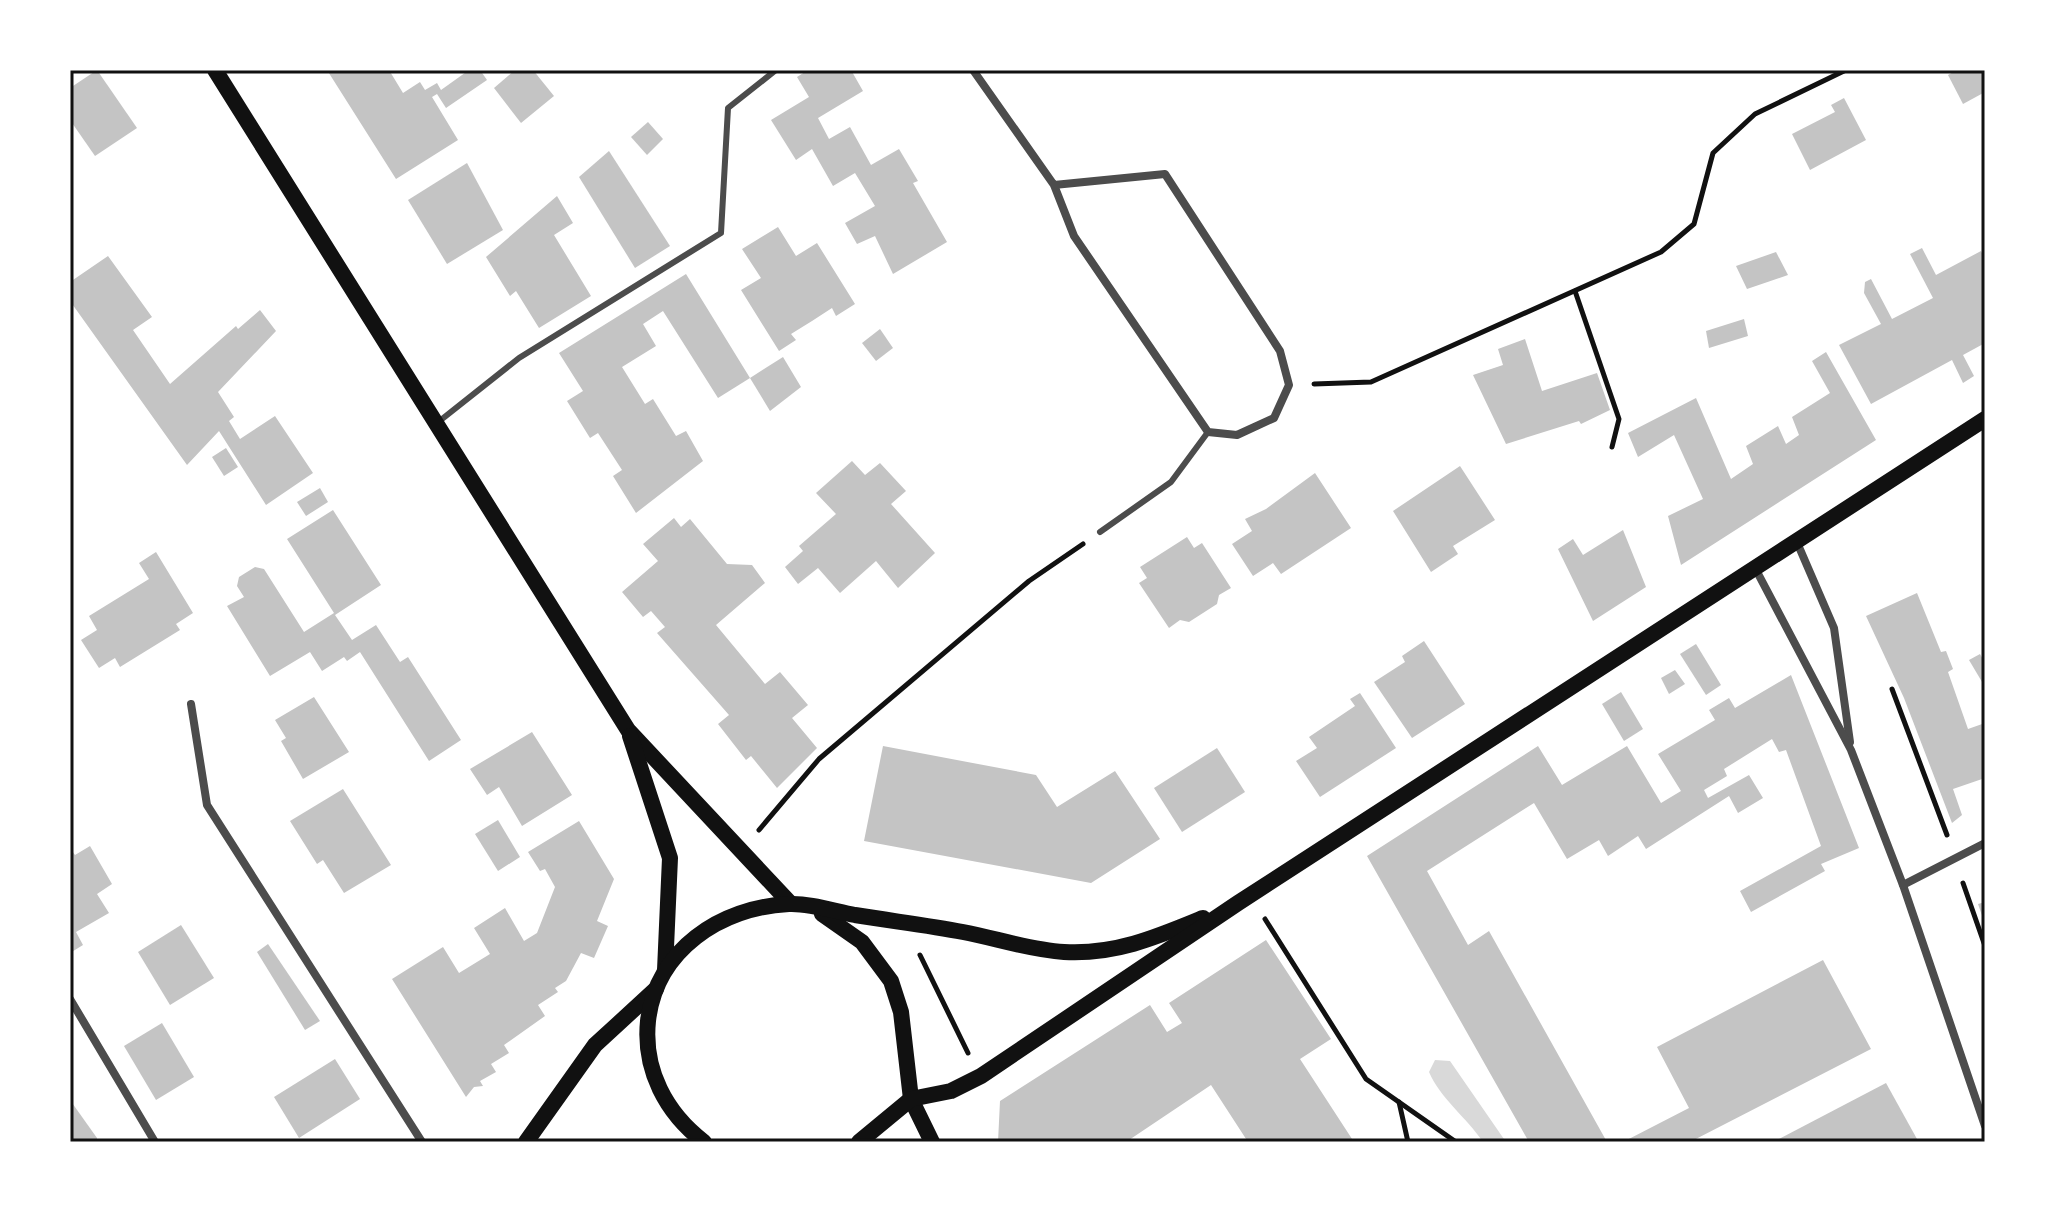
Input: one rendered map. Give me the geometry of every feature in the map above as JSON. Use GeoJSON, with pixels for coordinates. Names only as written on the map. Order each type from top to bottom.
{"type":"FeatureCollection","features":[{"type":"Feature","properties":{"kind":"main road"},"geometry":{"type":"LineString","coordinates":[[215,70],[628,730],[739,852],[799,905],[836,921],[862,942],[891,981],[901,1012],[911,1099],[932,1142]]}},
{"type":"Feature","properties":{"kind":"main road"},"geometry":{"type":"LineString","coordinates":[[859,1142],[911,1099],[951,1091],[981,1076],[1244,899],[1795,539],[1985,419]]}},
{"type":"Feature","properties":{"kind":"main road"},"geometry":{"type":"LineString","coordinates":[[628,730],[670,858],[665,972]]}},
{"type":"Feature","properties":{"kind":"main road"},"geometry":{"type":"LineString","coordinates":[[704,1142],[679,1119],[653,1074],[648,1022],[657,988],[665,972],[683,947],[721,920],[799,905],[927,925],[1062,952],[1088,952],[1138,945],[1244,899]]}},
{"type":"Feature","properties":{"kind":"main road"},"geometry":{"type":"LineString","coordinates":[[526,1142],[595,1045],[657,988]]}},
{"type":"Feature","properties":{"kind":"street"},"geometry":{"type":"LineString","coordinates":[[973,70],[1054,185],[1074,236],[1208,432],[1237,435],[1274,418],[1289,385],[1280,351],[1165,174],[1054,185]]}},
{"type":"Feature","properties":{"kind":"street"},"geometry":{"type":"LineString","coordinates":[[1795,539],[1834,628],[1851,750]]}},
{"type":"Feature","properties":{"kind":"street"},"geometry":{"type":"LineString","coordinates":[[1754,566],[1851,750],[1903,885],[1985,1126]]}},
{"type":"Feature","properties":{"kind":"street"},"geometry":{"type":"LineString","coordinates":[[191,704],[207,805],[422,1142]]}},
{"type":"Feature","properties":{"kind":"street"},"geometry":{"type":"LineString","coordinates":[[1903,885],[1985,843]]}},
{"type":"Feature","properties":{"kind":"street"},"geometry":{"type":"LineString","coordinates":[[70,999],[155,1142]]}},
{"type":"Feature","properties":{"kind":"lane"},"geometry":{"type":"LineString","coordinates":[[437,423],[519,358],[721,233],[728,108],[776,70]]}},
{"type":"Feature","properties":{"kind":"lane"},"geometry":{"type":"LineString","coordinates":[[1100,532],[1171,482],[1208,432]]}},
{"type":"Feature","properties":{"kind":"path"},"geometry":{"type":"LineString","coordinates":[[1289,385],[1371,382],[1661,252],[1694,224],[1713,153],[1755,114],[1846,70]]}},
{"type":"Feature","properties":{"kind":"path"},"geometry":{"type":"LineString","coordinates":[[1575,291],[1619,419],[1612,447]]}},
{"type":"Feature","properties":{"kind":"path"},"geometry":{"type":"LineString","coordinates":[[739,852],[819,759],[1029,581],[1100,532]]}},
{"type":"Feature","properties":{"kind":"path"},"geometry":{"type":"LineString","coordinates":[[1892,689],[1985,946]]}},
{"type":"Feature","properties":{"kind":"path"},"geometry":{"type":"LineString","coordinates":[[1244,899],[1366,1079],[1456,1142]]}},
{"type":"Feature","properties":{"kind":"path"},"geometry":{"type":"LineString","coordinates":[[920,955],[974,1065]]}},
{"type":"Feature","properties":{"kind":"path"},"geometry":{"type":"LineString","coordinates":[[1399,1101],[1408,1142]]}},
{"type":"Feature","properties":{"kind":"shaded area"},"geometry":{"type":"Polygon","coordinates":[[[1435,1060],[1450,1061],[1506,1142],[1483,1142],[1434,1081],[1429,1072],[1435,1060]]]}},
{"type":"Feature","properties":{"kind":"building"},"geometry":{"type":"Polygon","coordinates":[[[97,70],[137,128],[95,156],[70,120],[70,88],[97,70]]]}},
{"type":"Feature","properties":{"kind":"building"},"geometry":{"type":"Polygon","coordinates":[[[327,70],[389,70],[403,93],[420,82],[425,90],[437,83],[441,90],[469,70],[480,70],[487,80],[446,108],[437,94],[432,97],[458,140],[396,179],[327,70]]]}},
{"type":"Feature","properties":{"kind":"building"},"geometry":{"type":"Polygon","coordinates":[[[515,70],[533,70],[554,96],[521,123],[494,88],[515,70]]]}},
{"type":"Feature","properties":{"kind":"building"},"geometry":{"type":"Polygon","coordinates":[[[808,70],[851,70],[863,91],[818,118],[829,139],[850,127],[871,165],[899,149],[918,181],[913,183],[947,242],[893,274],[875,236],[857,244],[845,223],[875,206],[855,173],[833,186],[812,149],[796,160],[771,120],[809,97],[797,77],[808,70]]]}},
{"type":"Feature","properties":{"kind":"building"},"geometry":{"type":"Polygon","coordinates":[[[1957,70],[1983,70],[1985,92],[1963,104],[1948,75],[1957,70]]]}},
{"type":"Feature","properties":{"kind":"building"},"geometry":{"type":"Polygon","coordinates":[[[1844,98],[1866,140],[1810,170],[1792,134],[1835,112],[1831,105],[1844,98]]]}},
{"type":"Feature","properties":{"kind":"building"},"geometry":{"type":"Polygon","coordinates":[[[648,122],[663,139],[647,155],[631,137],[648,122]]]}},
{"type":"Feature","properties":{"kind":"building"},"geometry":{"type":"Polygon","coordinates":[[[609,151],[670,246],[635,268],[579,177],[609,151]]]}},
{"type":"Feature","properties":{"kind":"building"},"geometry":{"type":"Polygon","coordinates":[[[467,163],[503,230],[447,264],[408,200],[467,163]]]}},
{"type":"Feature","properties":{"kind":"building"},"geometry":{"type":"Polygon","coordinates":[[[557,196],[573,223],[554,235],[591,296],[539,328],[516,291],[510,296],[486,257],[557,196]]]}},
{"type":"Feature","properties":{"kind":"building"},"geometry":{"type":"Polygon","coordinates":[[[778,227],[796,256],[817,243],[855,304],[836,316],[832,308],[791,334],[796,340],[779,351],[741,290],[761,278],[742,249],[778,227]]]}},
{"type":"Feature","properties":{"kind":"building"},"geometry":{"type":"Polygon","coordinates":[[[1922,248],[1936,275],[1981,251],[1985,259],[1985,343],[1963,355],[1974,376],[1963,383],[1952,360],[1871,404],[1839,345],[1881,324],[1864,293],[1865,282],[1871,279],[1892,319],[1933,298],[1910,254],[1922,248]]]}},
{"type":"Feature","properties":{"kind":"building"},"geometry":{"type":"Polygon","coordinates":[[[1776,252],[1788,275],[1747,289],[1736,266],[1776,252]]]}},
{"type":"Feature","properties":{"kind":"building"},"geometry":{"type":"Polygon","coordinates":[[[108,256],[152,317],[133,330],[170,384],[236,326],[238,329],[260,310],[276,331],[218,392],[234,417],[229,421],[240,439],[275,416],[313,473],[266,505],[219,431],[187,465],[70,301],[70,282],[108,256]]]}},
{"type":"Feature","properties":{"kind":"building"},"geometry":{"type":"Polygon","coordinates":[[[686,274],[750,378],[718,398],[663,311],[643,324],[656,346],[622,367],[645,404],[653,399],[676,436],[686,431],[703,461],[636,513],[613,476],[622,470],[598,433],[590,438],[567,401],[583,391],[559,353],[686,274]]]}},
{"type":"Feature","properties":{"kind":"building"},"geometry":{"type":"Polygon","coordinates":[[[1744,319],[1748,336],[1709,348],[1706,331],[1744,319]]]}},
{"type":"Feature","properties":{"kind":"building"},"geometry":{"type":"Polygon","coordinates":[[[880,329],[893,348],[876,361],[862,343],[880,329]]]}},
{"type":"Feature","properties":{"kind":"building"},"geometry":{"type":"Polygon","coordinates":[[[1525,339],[1542,391],[1597,373],[1610,410],[1581,424],[1579,421],[1506,444],[1473,375],[1503,365],[1498,349],[1525,339]]]}},
{"type":"Feature","properties":{"kind":"building"},"geometry":{"type":"Polygon","coordinates":[[[1826,352],[1876,440],[1681,565],[1668,516],[1703,499],[1674,435],[1638,457],[1628,433],[1696,398],[1731,479],[1753,464],[1746,446],[1778,426],[1786,444],[1799,435],[1792,417],[1830,393],[1812,361],[1826,352]]]}},
{"type":"Feature","properties":{"kind":"building"},"geometry":{"type":"Polygon","coordinates":[[[783,357],[801,387],[770,411],[750,378],[783,357]]]}},
{"type":"Feature","properties":{"kind":"building"},"geometry":{"type":"Polygon","coordinates":[[[226,448],[238,467],[224,476],[212,457],[226,448]]]}},
{"type":"Feature","properties":{"kind":"building"},"geometry":{"type":"Polygon","coordinates":[[[852,461],[865,475],[880,463],[906,491],[891,504],[935,553],[898,588],[876,561],[840,593],[818,568],[798,584],[785,567],[803,551],[799,546],[836,514],[816,493],[852,461]]]}},
{"type":"Feature","properties":{"kind":"building"},"geometry":{"type":"Polygon","coordinates":[[[1460,466],[1495,520],[1453,546],[1458,554],[1431,572],[1393,511],[1460,466]]]}},
{"type":"Feature","properties":{"kind":"building"},"geometry":{"type":"Polygon","coordinates":[[[1315,473],[1351,528],[1281,574],[1273,563],[1253,576],[1232,544],[1252,531],[1245,519],[1266,509],[1315,473]]]}},
{"type":"Feature","properties":{"kind":"building"},"geometry":{"type":"Polygon","coordinates":[[[320,488],[328,502],[306,516],[297,502],[320,488]]]}},
{"type":"Feature","properties":{"kind":"building"},"geometry":{"type":"Polygon","coordinates":[[[333,510],[381,585],[335,615],[352,640],[376,625],[400,662],[408,657],[461,740],[429,761],[360,652],[347,661],[344,657],[322,671],[310,652],[270,676],[227,606],[244,597],[237,586],[239,577],[255,567],[264,569],[304,632],[334,613],[287,539],[333,510]]]}},
{"type":"Feature","properties":{"kind":"building"},"geometry":{"type":"Polygon","coordinates":[[[674,518],[681,527],[690,519],[727,564],[752,565],[765,583],[716,625],[765,684],[780,672],[808,705],[792,718],[817,748],[777,788],[751,756],[746,760],[718,724],[729,715],[657,633],[665,627],[651,611],[643,617],[622,592],[658,561],[643,544],[674,518]]]}},
{"type":"Feature","properties":{"kind":"building"},"geometry":{"type":"Polygon","coordinates":[[[1623,530],[1646,587],[1593,621],[1558,549],[1573,539],[1583,555],[1623,530]]]}},
{"type":"Feature","properties":{"kind":"building"},"geometry":{"type":"Polygon","coordinates":[[[1187,537],[1194,548],[1202,543],[1231,588],[1219,595],[1217,604],[1189,622],[1180,620],[1169,628],[1139,583],[1147,578],[1140,567],[1187,537]]]}},
{"type":"Feature","properties":{"kind":"building"},"geometry":{"type":"Polygon","coordinates":[[[156,552],[193,613],[176,624],[180,630],[120,667],[115,658],[99,668],[81,640],[97,630],[89,616],[149,579],[139,563],[156,552]]]}},
{"type":"Feature","properties":{"kind":"building"},"geometry":{"type":"Polygon","coordinates":[[[1917,593],[1941,652],[1946,651],[1953,669],[1948,672],[1968,729],[1985,723],[1985,778],[1953,789],[1962,815],[1952,823],[1904,698],[1866,616],[1917,593]]]}},
{"type":"Feature","properties":{"kind":"building"},"geometry":{"type":"Polygon","coordinates":[[[1424,641],[1465,704],[1412,738],[1374,682],[1405,662],[1402,656],[1424,641]]]}},
{"type":"Feature","properties":{"kind":"building"},"geometry":{"type":"Polygon","coordinates":[[[1696,644],[1721,685],[1706,695],[1680,654],[1696,644]]]}},
{"type":"Feature","properties":{"kind":"building"},"geometry":{"type":"Polygon","coordinates":[[[1980,654],[1985,663],[1985,687],[1969,660],[1980,654]]]}},
{"type":"Feature","properties":{"kind":"building"},"geometry":{"type":"Polygon","coordinates":[[[1675,670],[1685,684],[1669,694],[1661,678],[1675,670]]]}},
{"type":"Feature","properties":{"kind":"building"},"geometry":{"type":"Polygon","coordinates":[[[1791,675],[1859,848],[1821,864],[1825,871],[1751,912],[1740,891],[1821,846],[1786,750],[1779,752],[1772,739],[1724,769],[1727,776],[1704,790],[1708,798],[1749,775],[1763,798],[1738,813],[1729,796],[1646,849],[1638,836],[1608,856],[1599,840],[1567,859],[1534,803],[1427,871],[1468,945],[1489,931],[1607,1142],[1529,1142],[1367,856],[1538,746],[1562,785],[1627,746],[1661,803],[1681,791],[1658,754],[1715,720],[1709,710],[1729,698],[1735,708],[1791,675]]]}},
{"type":"Feature","properties":{"kind":"building"},"geometry":{"type":"Polygon","coordinates":[[[1621,692],[1643,729],[1624,741],[1602,704],[1621,692]]]}},
{"type":"Feature","properties":{"kind":"building"},"geometry":{"type":"Polygon","coordinates":[[[1360,693],[1396,748],[1320,797],[1296,761],[1317,748],[1309,737],[1355,706],[1350,699],[1360,693]]]}},
{"type":"Feature","properties":{"kind":"building"},"geometry":{"type":"Polygon","coordinates":[[[314,697],[349,752],[303,779],[281,741],[286,738],[275,720],[314,697]]]}},
{"type":"Feature","properties":{"kind":"building"},"geometry":{"type":"Polygon","coordinates":[[[532,732],[572,795],[522,826],[499,787],[487,795],[470,769],[532,732]]]}},
{"type":"Feature","properties":{"kind":"building"},"geometry":{"type":"Polygon","coordinates":[[[883,746],[1036,775],[1057,807],[1115,771],[1160,839],[1091,883],[864,841],[883,746]]]}},
{"type":"Feature","properties":{"kind":"building"},"geometry":{"type":"Polygon","coordinates":[[[1217,748],[1245,792],[1182,832],[1154,788],[1217,748]]]}},
{"type":"Feature","properties":{"kind":"building"},"geometry":{"type":"Polygon","coordinates":[[[343,789],[391,865],[344,893],[323,860],[317,864],[290,821],[343,789]]]}},
{"type":"Feature","properties":{"kind":"building"},"geometry":{"type":"Polygon","coordinates":[[[498,820],[520,857],[498,871],[475,834],[498,820]]]}},
{"type":"Feature","properties":{"kind":"building"},"geometry":{"type":"Polygon","coordinates":[[[579,821],[614,879],[597,921],[608,926],[594,958],[581,953],[566,981],[555,988],[558,992],[538,1005],[545,1016],[504,1045],[509,1053],[491,1064],[496,1072],[480,1081],[483,1086],[474,1087],[466,1097],[392,979],[443,947],[459,973],[490,954],[474,928],[505,908],[524,941],[537,933],[555,887],[545,869],[540,871],[528,852],[579,821]]]}},
{"type":"Feature","properties":{"kind":"building"},"geometry":{"type":"Polygon","coordinates":[[[90,846],[112,884],[97,894],[109,913],[76,932],[83,945],[70,953],[70,848],[75,855],[90,846]]]}},
{"type":"Feature","properties":{"kind":"building"},"geometry":{"type":"Polygon","coordinates":[[[1985,902],[1985,924],[1978,904],[1985,902]]]}},
{"type":"Feature","properties":{"kind":"building"},"geometry":{"type":"Polygon","coordinates":[[[181,925],[214,978],[170,1005],[138,952],[181,925]]]}},
{"type":"Feature","properties":{"kind":"building"},"geometry":{"type":"Polygon","coordinates":[[[1266,940],[1331,1039],[1300,1059],[1354,1142],[1248,1142],[1211,1085],[1126,1142],[998,1142],[1000,1101],[1150,1005],[1167,1032],[1182,1023],[1169,1003],[1266,940]]]}},
{"type":"Feature","properties":{"kind":"building"},"geometry":{"type":"Polygon","coordinates":[[[268,944],[320,1021],[305,1030],[257,952],[268,944]]]}},
{"type":"Feature","properties":{"kind":"building"},"geometry":{"type":"Polygon","coordinates":[[[1823,960],[1871,1049],[1690,1142],[1623,1142],[1689,1108],[1657,1047],[1823,960]]]}},
{"type":"Feature","properties":{"kind":"building"},"geometry":{"type":"Polygon","coordinates":[[[162,1023],[194,1077],[156,1100],[124,1046],[162,1023]]]}},
{"type":"Feature","properties":{"kind":"building"},"geometry":{"type":"Polygon","coordinates":[[[335,1059],[360,1099],[299,1138],[274,1097],[335,1059]]]}},
{"type":"Feature","properties":{"kind":"building"},"geometry":{"type":"Polygon","coordinates":[[[1886,1083],[1917,1139],[1773,1142],[1886,1083]]]}},
{"type":"Feature","properties":{"kind":"building"},"geometry":{"type":"Polygon","coordinates":[[[70,1100],[97,1138],[97,1142],[70,1142],[70,1100]]]}}]}
